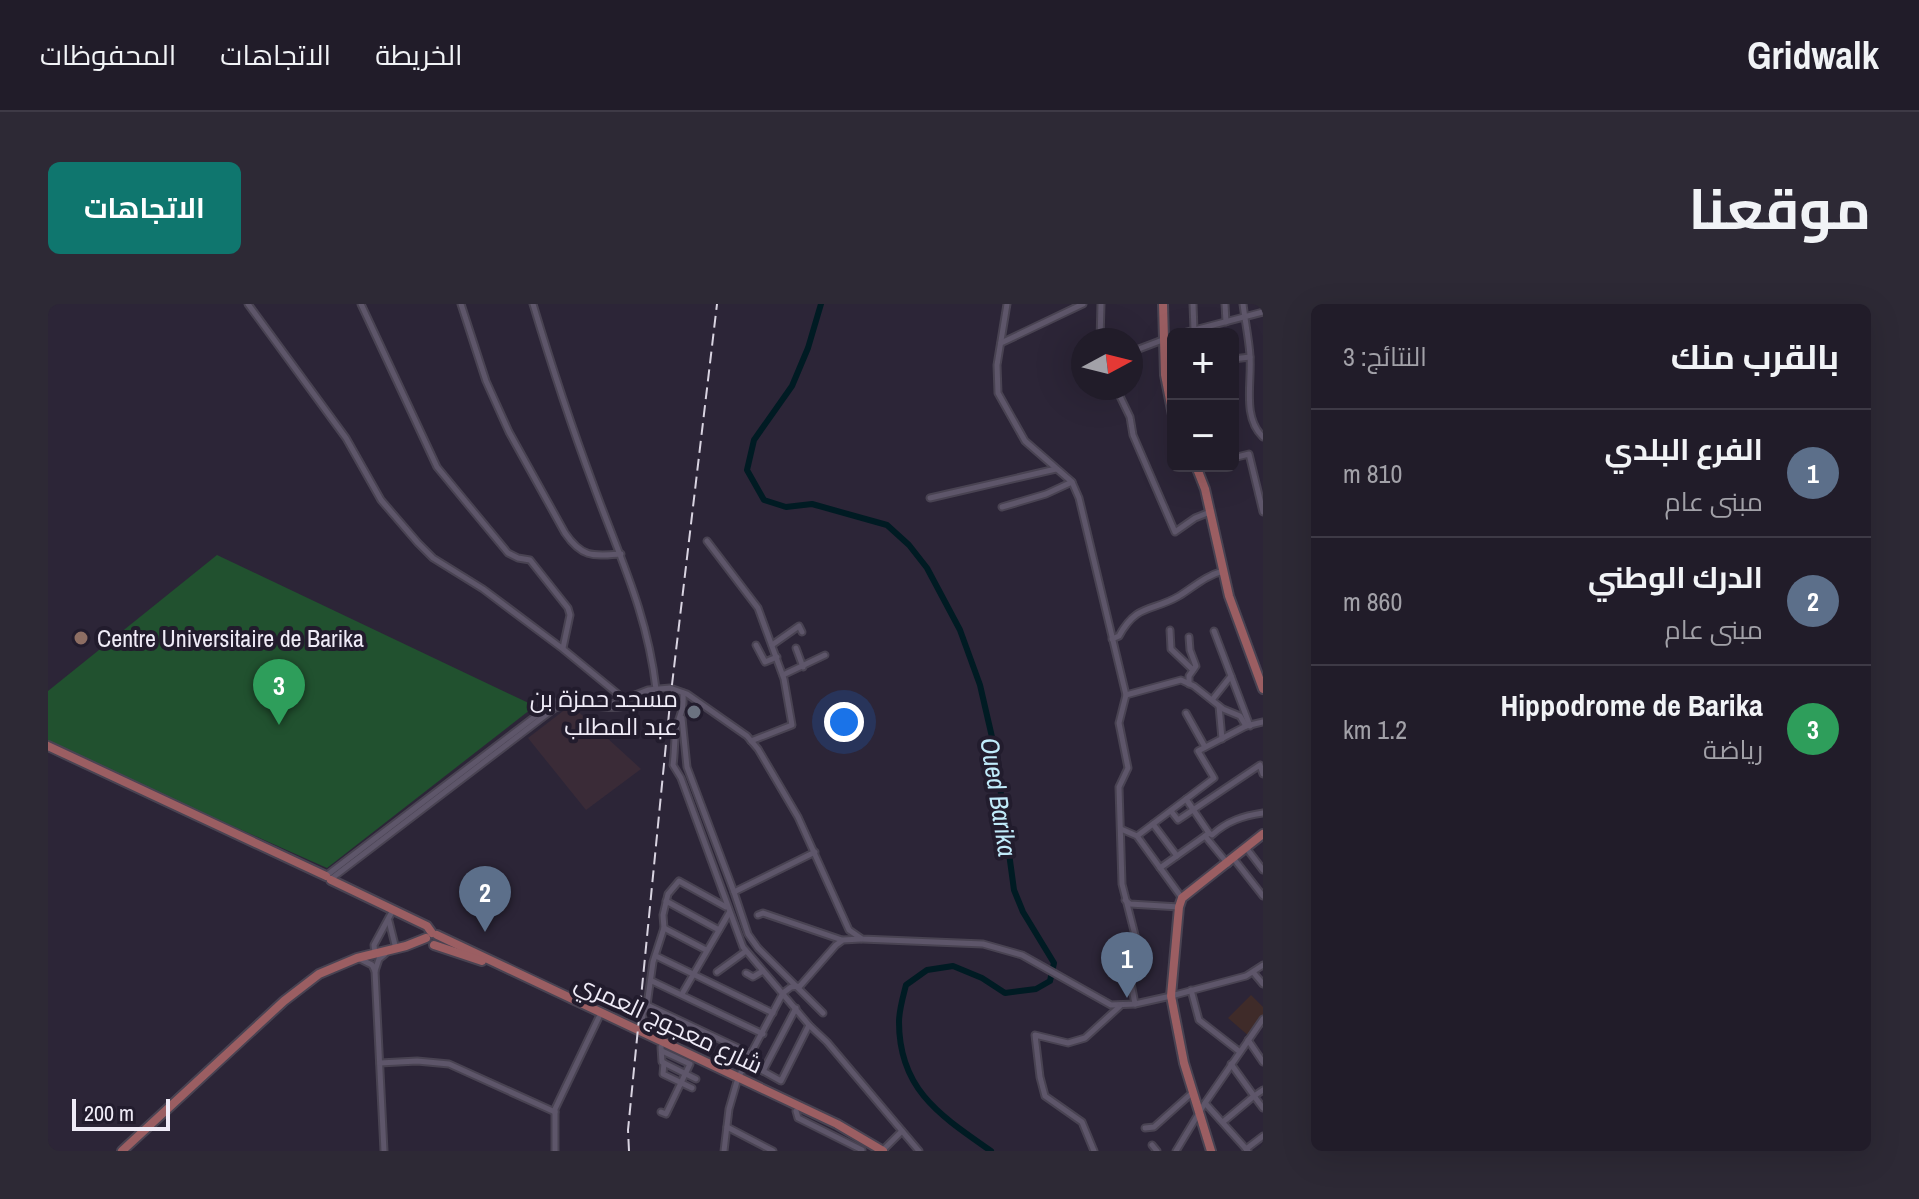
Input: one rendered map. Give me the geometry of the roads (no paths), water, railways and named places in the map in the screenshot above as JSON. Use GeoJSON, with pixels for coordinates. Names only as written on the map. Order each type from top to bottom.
{"type":"FeatureCollection","features":[{"type":"Feature","properties":{"kind":"main road"},"geometry":{"type":"LineString","coordinates":[[1163,304],[1167,330]]}},
{"type":"Feature","properties":{"kind":"main road"},"geometry":{"type":"LineString","coordinates":[[1198,472],[1235,617],[1263,689]]}},
{"type":"Feature","properties":{"kind":"main road"},"geometry":{"type":"LineString","coordinates":[[48,748],[328,879],[420,927],[430,938]]}},
{"type":"Feature","properties":{"kind":"main road"},"geometry":{"type":"LineString","coordinates":[[1211,1151],[1184,1063],[1171,996],[1181,902],[1263,834]]}},
{"type":"Feature","properties":{"kind":"main road"},"geometry":{"type":"LineString","coordinates":[[391,914],[427,926],[430,938]]}},
{"type":"Feature","properties":{"kind":"main road"},"geometry":{"type":"LineString","coordinates":[[122,1151],[292,994],[319,974],[357,958],[430,938]]}},
{"type":"Feature","properties":{"kind":"main road","name":"شارع معجوج العمري"},"geometry":{"type":"LineString","coordinates":[[430,938],[662,1049],[837,1124],[883,1151]]}},
{"type":"Feature","properties":{"kind":"main road","name":"شارع معجوج العمري"},"geometry":{"type":"LineString","coordinates":[[430,938],[642,1033],[738,1080],[862,1148],[875,1151]]}},
{"type":"Feature","properties":{"kind":"street"},"geometry":{"type":"LineString","coordinates":[[248,304],[346,438],[381,500],[418,543],[433,558],[494,597],[563,649],[628,702]]}},
{"type":"Feature","properties":{"kind":"street"},"geometry":{"type":"LineString","coordinates":[[361,304],[437,467],[508,553],[530,560],[566,604],[570,615],[563,649]]}},
{"type":"Feature","properties":{"kind":"street"},"geometry":{"type":"LineString","coordinates":[[461,304],[486,381],[518,452],[565,533],[573,545],[585,554],[621,554]]}},
{"type":"Feature","properties":{"kind":"street"},"geometry":{"type":"LineString","coordinates":[[533,304],[592,481],[649,635],[655,689]]}},
{"type":"Feature","properties":{"kind":"street"},"geometry":{"type":"LineString","coordinates":[[1007,304],[995,381],[998,393],[1025,441],[1072,482],[1085,516],[1126,695],[1119,723],[1128,768],[1119,787],[1124,900],[1136,939],[1124,946],[1135,1004]]}},
{"type":"Feature","properties":{"kind":"street"},"geometry":{"type":"LineString","coordinates":[[1000,343],[1083,304]]}},
{"type":"Feature","properties":{"kind":"street"},"geometry":{"type":"LineString","coordinates":[[1100,328],[1101,304]]}},
{"type":"Feature","properties":{"kind":"street"},"geometry":{"type":"LineString","coordinates":[[1193,304],[1194,328]]}},
{"type":"Feature","properties":{"kind":"street"},"geometry":{"type":"LineString","coordinates":[[1225,304],[1226,322]]}},
{"type":"Feature","properties":{"kind":"street"},"geometry":{"type":"LineString","coordinates":[[1243,304],[1250,357],[1250,409],[1255,429],[1263,437]]}},
{"type":"Feature","properties":{"kind":"street"},"geometry":{"type":"LineString","coordinates":[[1202,328],[1263,312]]}},
{"type":"Feature","properties":{"kind":"street"},"geometry":{"type":"LineString","coordinates":[[1143,347],[1167,337]]}},
{"type":"Feature","properties":{"kind":"street"},"geometry":{"type":"LineString","coordinates":[[1239,358],[1250,357]]}},
{"type":"Feature","properties":{"kind":"street"},"geometry":{"type":"LineString","coordinates":[[1122,400],[1130,417],[1133,435],[1175,532],[1210,512]]}},
{"type":"Feature","properties":{"kind":"street"},"geometry":{"type":"LineString","coordinates":[[1239,456],[1249,454],[1263,512]]}},
{"type":"Feature","properties":{"kind":"street"},"geometry":{"type":"LineString","coordinates":[[930,498],[1056,469]]}},
{"type":"Feature","properties":{"kind":"street"},"geometry":{"type":"LineString","coordinates":[[1002,507],[1046,494],[1072,482]]}},
{"type":"Feature","properties":{"kind":"street"},"geometry":{"type":"LineString","coordinates":[[707,541],[758,608],[783,675],[792,725],[751,741]]}},
{"type":"Feature","properties":{"kind":"street"},"geometry":{"type":"LineString","coordinates":[[1111,640],[1119,636],[1122,627],[1146,607],[1177,597],[1206,576],[1223,571]]}},
{"type":"Feature","properties":{"kind":"street"},"geometry":{"type":"LineString","coordinates":[[772,645],[799,626],[802,632]]}},
{"type":"Feature","properties":{"kind":"street"},"geometry":{"type":"LineString","coordinates":[[1170,630],[1171,649],[1193,670]]}},
{"type":"Feature","properties":{"kind":"street"},"geometry":{"type":"LineString","coordinates":[[1214,631],[1248,726]]}},
{"type":"Feature","properties":{"kind":"street"},"geometry":{"type":"LineString","coordinates":[[1189,637],[1196,666],[1189,676],[1189,684]]}},
{"type":"Feature","properties":{"kind":"street"},"geometry":{"type":"LineString","coordinates":[[756,645],[765,662],[777,657]]}},
{"type":"Feature","properties":{"kind":"street"},"geometry":{"type":"LineString","coordinates":[[796,648],[803,667]]}},
{"type":"Feature","properties":{"kind":"street"},"geometry":{"type":"LineString","coordinates":[[783,675],[825,655]]}},
{"type":"Feature","properties":{"kind":"street"},"geometry":{"type":"LineString","coordinates":[[1212,700],[1231,676]]}},
{"type":"Feature","properties":{"kind":"street"},"geometry":{"type":"LineString","coordinates":[[1126,695],[1181,680],[1219,706],[1240,716],[1248,726]]}},
{"type":"Feature","properties":{"kind":"street"},"geometry":{"type":"LineString","coordinates":[[328,879],[553,703],[570,698],[609,704],[628,702],[655,689],[670,688],[717,713],[751,741],[775,777],[815,852],[849,930],[862,939]]}},
{"type":"Feature","properties":{"kind":"street"},"geometry":{"type":"LineString","coordinates":[[683,693],[681,716],[687,767],[748,934],[793,987],[823,1013]]}},
{"type":"Feature","properties":{"kind":"street"},"geometry":{"type":"LineString","coordinates":[[1219,706],[1222,739]]}},
{"type":"Feature","properties":{"kind":"street"},"geometry":{"type":"LineString","coordinates":[[1186,713],[1205,747]]}},
{"type":"Feature","properties":{"kind":"street"},"geometry":{"type":"LineString","coordinates":[[681,716],[676,728],[673,765],[681,778],[728,910],[746,951],[919,1151]]}},
{"type":"Feature","properties":{"kind":"street"},"geometry":{"type":"LineString","coordinates":[[1137,836],[1214,778],[1198,751],[1248,726],[1263,722]]}},
{"type":"Feature","properties":{"kind":"street"},"geometry":{"type":"LineString","coordinates":[[1171,811],[1178,820],[1260,765],[1263,774]]}},
{"type":"Feature","properties":{"kind":"street"},"geometry":{"type":"LineString","coordinates":[[1186,799],[1207,835],[1263,894]]}},
{"type":"Feature","properties":{"kind":"street"},"geometry":{"type":"LineString","coordinates":[[1160,868],[1223,825],[1243,816],[1263,813]]}},
{"type":"Feature","properties":{"kind":"street"},"geometry":{"type":"LineString","coordinates":[[1153,824],[1177,856]]}},
{"type":"Feature","properties":{"kind":"street"},"geometry":{"type":"LineString","coordinates":[[1121,829],[1137,836],[1181,902],[1130,904],[1124,900]]}},
{"type":"Feature","properties":{"kind":"street"},"geometry":{"type":"LineString","coordinates":[[1247,849],[1263,870]]}},
{"type":"Feature","properties":{"kind":"street"},"geometry":{"type":"LineString","coordinates":[[734,892],[815,852]]}},
{"type":"Feature","properties":{"kind":"street"},"geometry":{"type":"LineString","coordinates":[[642,1033],[643,1013],[648,1005],[668,894],[679,881],[728,910]]}},
{"type":"Feature","properties":{"kind":"street"},"geometry":{"type":"LineString","coordinates":[[666,901],[719,930]]}},
{"type":"Feature","properties":{"kind":"street"},"geometry":{"type":"LineString","coordinates":[[682,994],[728,910]]}},
{"type":"Feature","properties":{"kind":"street"},"geometry":{"type":"LineString","coordinates":[[758,915],[763,913],[843,940],[983,944],[1022,955],[1111,1005],[1135,1004],[1171,996],[1253,972],[1263,965]]}},
{"type":"Feature","properties":{"kind":"street"},"geometry":{"type":"LineString","coordinates":[[384,1151],[375,971],[379,959],[393,950],[391,914]]}},
{"type":"Feature","properties":{"kind":"street"},"geometry":{"type":"LineString","coordinates":[[375,954],[374,945],[391,914]]}},
{"type":"Feature","properties":{"kind":"street"},"geometry":{"type":"LineString","coordinates":[[664,928],[706,950]]}},
{"type":"Feature","properties":{"kind":"street"},"geometry":{"type":"LineString","coordinates":[[724,1151],[729,1109],[738,1080],[784,993],[800,986],[843,940]]}},
{"type":"Feature","properties":{"kind":"street"},"geometry":{"type":"LineString","coordinates":[[717,972],[746,951]]}},
{"type":"Feature","properties":{"kind":"street"},"geometry":{"type":"LineString","coordinates":[[656,956],[773,1013]]}},
{"type":"Feature","properties":{"kind":"street"},"geometry":{"type":"LineString","coordinates":[[357,958],[372,965],[375,971]]}},
{"type":"Feature","properties":{"kind":"street"},"geometry":{"type":"LineString","coordinates":[[746,973],[753,977],[763,971]]}},
{"type":"Feature","properties":{"kind":"street"},"geometry":{"type":"LineString","coordinates":[[1253,972],[1263,984]]}},
{"type":"Feature","properties":{"kind":"street"},"geometry":{"type":"LineString","coordinates":[[652,981],[763,1034]]}},
{"type":"Feature","properties":{"kind":"street"},"geometry":{"type":"LineString","coordinates":[[1191,989],[1199,1020],[1240,1052]]}},
{"type":"Feature","properties":{"kind":"street"},"geometry":{"type":"LineString","coordinates":[[648,1005],[751,1054]]}},
{"type":"Feature","properties":{"kind":"street"},"geometry":{"type":"LineString","coordinates":[[1094,1151],[1082,1122],[1045,1096],[1035,1035],[1068,1043],[1085,1038],[1121,1005]]}},
{"type":"Feature","properties":{"kind":"street"},"geometry":{"type":"LineString","coordinates":[[763,1071],[796,1008]]}},
{"type":"Feature","properties":{"kind":"street"},"geometry":{"type":"LineString","coordinates":[[555,1151],[555,1112],[599,1017]]}},
{"type":"Feature","properties":{"kind":"street"},"geometry":{"type":"LineString","coordinates":[[1176,1151],[1263,1019]]}},
{"type":"Feature","properties":{"kind":"street"},"geometry":{"type":"LineString","coordinates":[[747,1062],[781,1081],[809,1025]]}},
{"type":"Feature","properties":{"kind":"street"},"geometry":{"type":"LineString","coordinates":[[1248,1040],[1263,1062]]}},
{"type":"Feature","properties":{"kind":"street"},"geometry":{"type":"LineString","coordinates":[[662,1049],[663,1074],[692,1088]]}},
{"type":"Feature","properties":{"kind":"street"},"geometry":{"type":"LineString","coordinates":[[661,1112],[666,1114],[690,1064],[662,1049]]}},
{"type":"Feature","properties":{"kind":"street"},"geometry":{"type":"LineString","coordinates":[[380,1063],[417,1061],[449,1064],[555,1112]]}},
{"type":"Feature","properties":{"kind":"street"},"geometry":{"type":"LineString","coordinates":[[664,1063],[696,1079]]}},
{"type":"Feature","properties":{"kind":"street"},"geometry":{"type":"LineString","coordinates":[[1231,1064],[1263,1108]]}},
{"type":"Feature","properties":{"kind":"street"},"geometry":{"type":"LineString","coordinates":[[1223,1122],[1263,1090]]}},
{"type":"Feature","properties":{"kind":"street"},"geometry":{"type":"LineString","coordinates":[[1145,1128],[1154,1127],[1193,1092]]}},
{"type":"Feature","properties":{"kind":"street"},"geometry":{"type":"LineString","coordinates":[[1205,1103],[1247,1150],[1263,1136]]}},
{"type":"Feature","properties":{"kind":"street"},"geometry":{"type":"LineString","coordinates":[[727,1127],[773,1151]]}},
{"type":"Feature","properties":{"kind":"street"},"geometry":{"type":"LineString","coordinates":[[883,1151],[902,1131]]}},
{"type":"Feature","properties":{"kind":"street"},"geometry":{"type":"LineString","coordinates":[[1152,1145],[1157,1151]]}},
{"type":"Feature","properties":{"kind":"waterway","name":"Oued Barika"},"geometry":{"type":"LineString","coordinates":[[821,304],[808,348],[792,386],[754,440],[747,470],[764,500],[786,507],[812,504],[887,525],[909,545],[927,568],[960,630],[980,685],[995,750],[1014,890],[1023,912],[1054,963],[1050,981],[1036,989],[1005,993],[982,978],[953,966],[927,970],[906,985],[899,1022],[906,1066],[926,1099],[991,1151]]}},
{"type":"Feature","properties":{"kind":"railway"},"geometry":{"type":"LineString","coordinates":[[629,1151],[628,1130],[671,693],[717,304]]}},
{"type":"Feature","properties":{"kind":"place","name":"Centre Universitaire de Barika"},"geometry":{"type":"Point","coordinates":[81,638]}},
{"type":"Feature","properties":{"kind":"place","name":"مسجد حمزة بن عبد المطلب"},"geometry":{"type":"Point","coordinates":[694,712]}},
{"type":"Feature","properties":{"kind":"place","name":"Hippodrome de Barika"},"geometry":{"type":"Point","coordinates":[279,725]}},
{"type":"Feature","properties":{"kind":"place","name":"الدرك الوطني"},"geometry":{"type":"Point","coordinates":[485,932]}},
{"type":"Feature","properties":{"kind":"place","name":"الفرع البلدي"},"geometry":{"type":"Point","coordinates":[1127,998]}}]}
